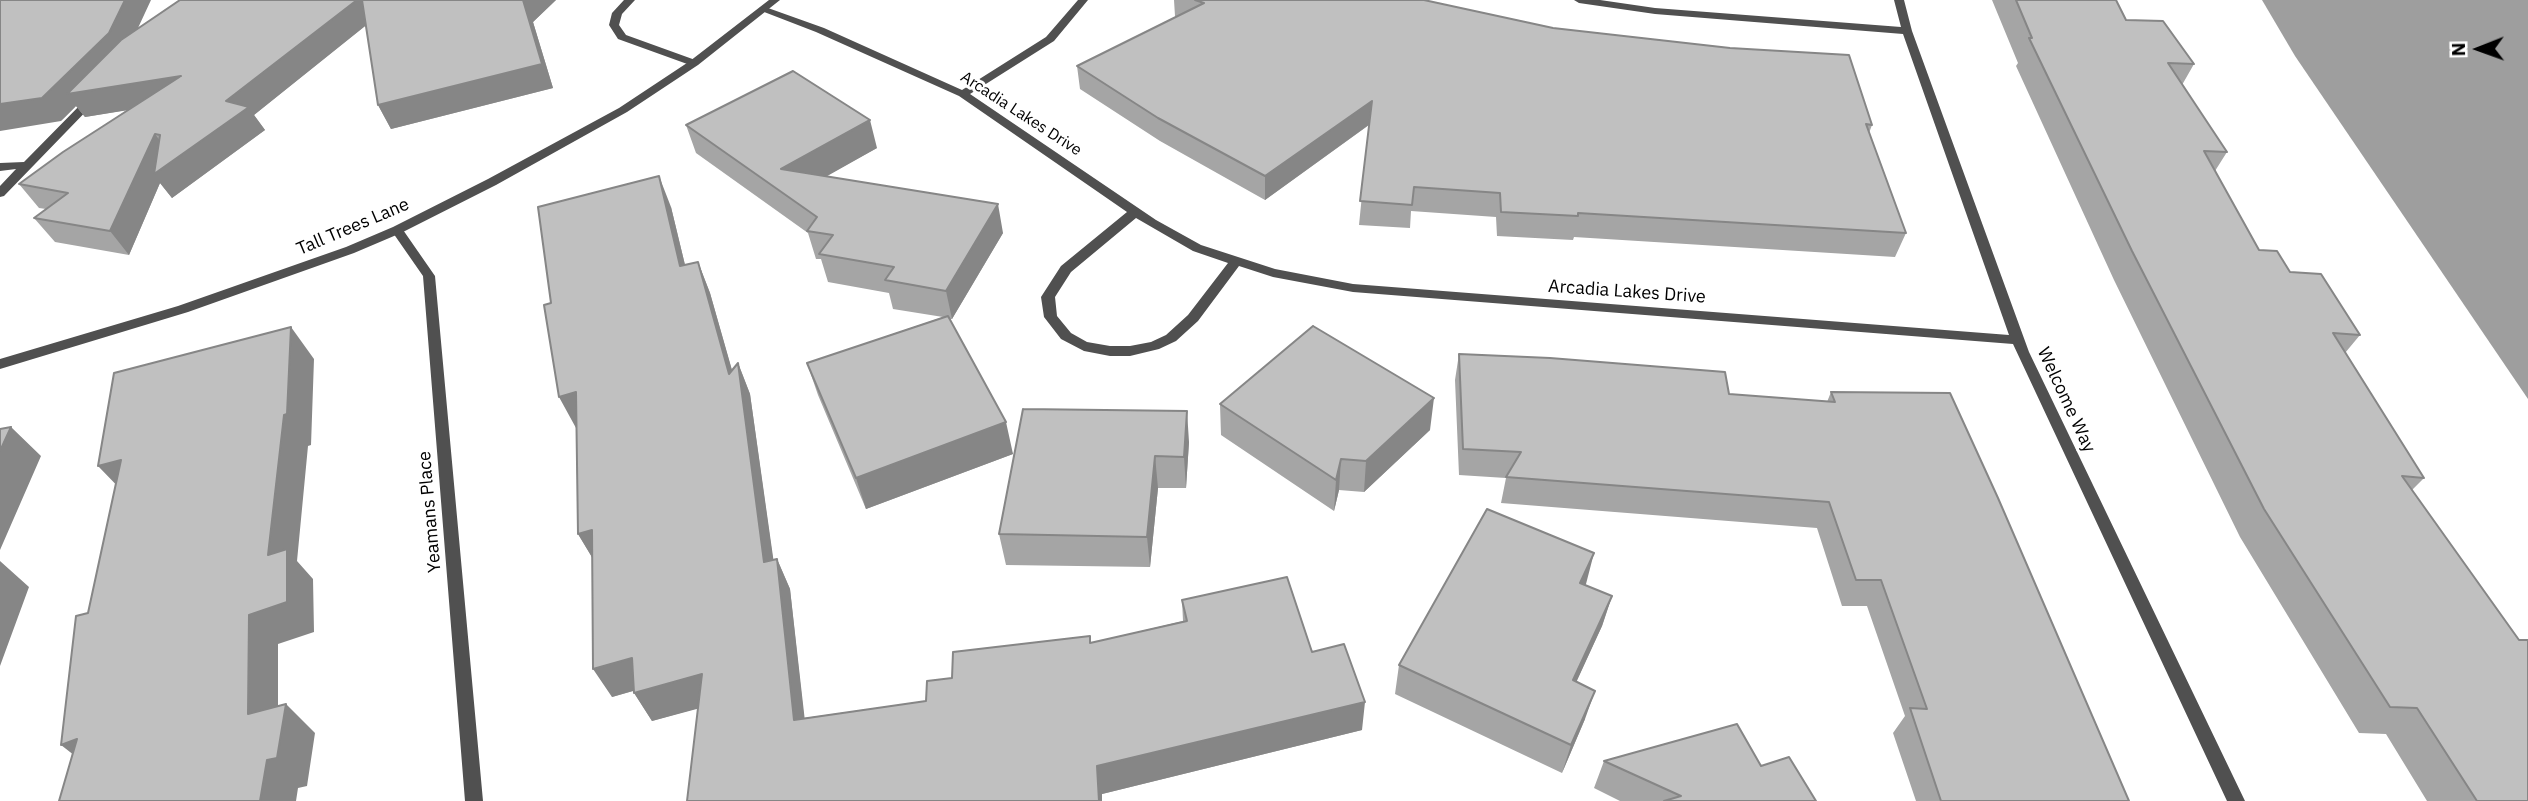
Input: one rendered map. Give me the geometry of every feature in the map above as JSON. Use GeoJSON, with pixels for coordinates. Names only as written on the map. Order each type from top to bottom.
{"type":"FeatureCollection","features":[{"type":"Feature","properties":{"kind":"street"},"geometry":{"type":"LineString","coordinates":[[630,0],[617,13],[614,25],[622,37],[694,63]]}},
{"type":"Feature","properties":{"kind":"street","name":"Tall Trees Lane"},"geometry":{"type":"LineString","coordinates":[[0,364],[183,309],[350,250],[397,229],[492,182],[623,110],[694,63],[775,0]]}},
{"type":"Feature","properties":{"kind":"street"},"geometry":{"type":"LineString","coordinates":[[962,94],[1050,39],[1083,0]]}},
{"type":"Feature","properties":{"kind":"street"},"geometry":{"type":"LineString","coordinates":[[1579,0],[1668,12],[1907,31]]}},
{"type":"Feature","properties":{"kind":"street","name":"Welcome Way"},"geometry":{"type":"LineString","coordinates":[[1899,0],[1907,31],[2018,340],[2059,434],[2236,801]]}},
{"type":"Feature","properties":{"kind":"street","name":"Arcadia Lakes Drive"},"geometry":{"type":"LineString","coordinates":[[764,10],[820,30],[962,94],[1135,212],[1197,248],[1273,273],[1353,288],[2018,340]]}},
{"type":"Feature","properties":{"kind":"street"},"geometry":{"type":"LineString","coordinates":[[0,193],[104,87]]}},
{"type":"Feature","properties":{"kind":"street"},"geometry":{"type":"LineString","coordinates":[[0,167],[28,165]]}},
{"type":"Feature","properties":{"kind":"street"},"geometry":{"type":"LineString","coordinates":[[1135,212],[1066,269],[1048,298],[1051,317],[1066,336],[1084,346],[1101,350],[1130,351],[1154,346],[1171,338],[1193,318],[1236,261]]}},
{"type":"Feature","properties":{"kind":"street","name":"Yeamans Place"},"geometry":{"type":"LineString","coordinates":[[397,229],[429,276],[474,801]]}},
{"type":"Feature","properties":{"kind":"shaded area"},"geometry":{"type":"Polygon","coordinates":[[[2262,0],[2528,0],[2528,399],[2295,56],[2262,0]]]}},
{"type":"Feature","properties":{"kind":"building"},"geometry":{"type":"Polygon","coordinates":[[[0,0],[125,0],[109,33],[42,98],[0,104],[0,0]]]}},
{"type":"Feature","properties":{"kind":"building"},"geometry":{"type":"Polygon","coordinates":[[[180,0],[357,0],[226,101],[249,107],[154,174],[160,135],[155,134],[110,231],[34,218],[68,193],[19,184],[63,152],[181,76],[67,94],[121,40],[180,0]]]}},
{"type":"Feature","properties":{"kind":"building"},"geometry":{"type":"Polygon","coordinates":[[[362,0],[523,0],[542,64],[378,105],[362,0]]]}},
{"type":"Feature","properties":{"kind":"building"},"geometry":{"type":"Polygon","coordinates":[[[1195,0],[1424,0],[1553,28],[1730,48],[1849,55],[1872,125],[1866,124],[1906,233],[1578,213],[1578,216],[1501,212],[1500,193],[1414,187],[1412,205],[1360,201],[1372,101],[1265,176],[1158,118],[1077,66],[1204,3],[1195,0]]]}},
{"type":"Feature","properties":{"kind":"building"},"geometry":{"type":"Polygon","coordinates":[[[2016,0],[2116,0],[2126,20],[2163,21],[2194,64],[2168,63],[2227,152],[2204,151],[2259,250],[2277,251],[2290,272],[2321,274],[2360,335],[2333,333],[2424,478],[2402,476],[2519,640],[2528,640],[2528,801],[2477,801],[2417,708],[2390,707],[2264,509],[2132,251],[2029,38],[2032,38],[2016,0]]]}},
{"type":"Feature","properties":{"kind":"building"},"geometry":{"type":"Polygon","coordinates":[[[793,71],[870,120],[781,169],[998,204],[946,291],[885,280],[894,267],[819,254],[833,235],[807,231],[817,217],[686,125],[793,71]]]}},
{"type":"Feature","properties":{"kind":"building"},"geometry":{"type":"Polygon","coordinates":[[[659,176],[680,266],[698,262],[729,374],[738,363],[764,562],[777,559],[794,720],[926,701],[927,681],[952,678],[953,652],[1090,636],[1090,643],[1187,621],[1182,600],[1287,577],[1312,652],[1344,644],[1365,702],[1097,766],[1099,801],[687,801],[702,674],[634,693],[632,658],[593,669],[592,530],[578,534],[576,392],[559,397],[544,305],[551,303],[538,207],[659,176]]]}},
{"type":"Feature","properties":{"kind":"building"},"geometry":{"type":"Polygon","coordinates":[[[948,316],[1006,422],[856,478],[807,363],[948,316]]]}},
{"type":"Feature","properties":{"kind":"building"},"geometry":{"type":"Polygon","coordinates":[[[1313,326],[1434,398],[1366,461],[1341,459],[1336,480],[1220,404],[1313,326]]]}},
{"type":"Feature","properties":{"kind":"building"},"geometry":{"type":"Polygon","coordinates":[[[291,327],[287,414],[284,415],[268,555],[287,549],[287,602],[249,615],[248,714],[286,704],[277,758],[267,760],[260,801],[59,801],[77,739],[61,745],[76,616],[88,613],[121,460],[98,466],[114,373],[291,327]]]}},
{"type":"Feature","properties":{"kind":"building"},"geometry":{"type":"Polygon","coordinates":[[[1459,354],[1550,358],[1725,372],[1729,394],[1835,402],[1831,392],[1950,393],[2129,801],[1941,801],[1910,708],[1927,709],[1881,580],[1856,580],[1829,502],[1506,477],[1521,452],[1463,449],[1459,354]]]}},
{"type":"Feature","properties":{"kind":"building"},"geometry":{"type":"Polygon","coordinates":[[[1023,409],[1187,411],[1184,457],[1155,456],[1147,537],[999,534],[1023,409]]]}},
{"type":"Feature","properties":{"kind":"building"},"geometry":{"type":"Polygon","coordinates":[[[11,427],[0,451],[0,429],[11,427]]]}},
{"type":"Feature","properties":{"kind":"building"},"geometry":{"type":"Polygon","coordinates":[[[1487,509],[1594,553],[1580,583],[1612,596],[1573,680],[1595,691],[1571,745],[1399,665],[1487,509]]]}},
{"type":"Feature","properties":{"kind":"building"},"geometry":{"type":"Polygon","coordinates":[[[1737,724],[1761,766],[1789,757],[1816,801],[1664,801],[1681,796],[1604,761],[1737,724]]]}}]}
